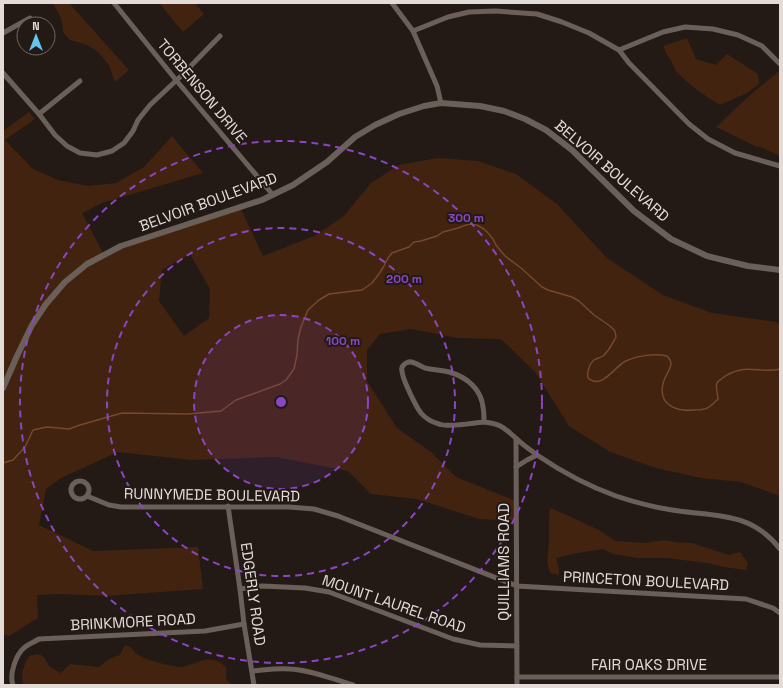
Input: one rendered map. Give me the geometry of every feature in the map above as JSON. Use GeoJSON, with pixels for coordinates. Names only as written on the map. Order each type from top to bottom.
{"type":"FeatureCollection","features":[{"type":"Feature","properties":{"kind":"street","name":"TORBENSON DRIVE"},"geometry":{"type":"LineString","coordinates":[[114,3],[176,80],[273,194]]}},
{"type":"Feature","properties":{"kind":"street"},"geometry":{"type":"LineString","coordinates":[[392,3],[413,31],[437,86],[441,103]]}},
{"type":"Feature","properties":{"kind":"street"},"geometry":{"type":"LineString","coordinates":[[413,31],[448,17],[470,12],[522,12],[536,14],[562,22],[589,33],[619,50],[629,64],[689,124],[708,139],[734,153],[780,166]]}},
{"type":"Feature","properties":{"kind":"street"},"geometry":{"type":"LineString","coordinates":[[3,33],[16,26]]}},
{"type":"Feature","properties":{"kind":"street"},"geometry":{"type":"LineString","coordinates":[[619,50],[663,32],[685,27],[713,29],[738,35],[762,46],[780,64]]}},
{"type":"Feature","properties":{"kind":"street"},"geometry":{"type":"LineString","coordinates":[[3,73],[39,114],[55,135],[67,146],[80,153],[97,155],[112,151],[124,143],[133,131],[138,120],[150,105],[220,36]]}},
{"type":"Feature","properties":{"kind":"street"},"geometry":{"type":"LineString","coordinates":[[39,114],[80,81]]}},
{"type":"Feature","properties":{"kind":"street","name":"BELVOIR BOULEVARD"},"geometry":{"type":"LineString","coordinates":[[3,388],[32,325],[42,309],[65,282],[87,264],[121,246],[262,200],[293,185],[327,162],[355,137],[375,125],[399,114],[424,106],[441,103],[480,106],[504,111],[525,119],[546,130],[572,150],[634,211],[671,239],[707,256],[748,266],[780,270]]}},
{"type":"Feature","properties":{"kind":"street"},"geometry":{"type":"LineString","coordinates":[[484,422],[483,407],[479,394],[474,386],[467,380],[459,375],[427,368],[413,362],[408,362],[402,367],[403,378],[421,414],[440,425],[484,422],[502,426],[516,439],[538,455],[567,474],[585,483],[616,496],[654,507],[672,511],[732,518],[745,522],[770,538],[780,549]]}},
{"type":"Feature","properties":{"kind":"street","name":"QUILLIAMS ROAD"},"geometry":{"type":"LineString","coordinates":[[516,439],[517,685]]}},
{"type":"Feature","properties":{"kind":"street"},"geometry":{"type":"LineString","coordinates":[[516,467],[538,455]]}},
{"type":"Feature","properties":{"kind":"street","name":"RUNNYMEDE BOULEVARD"},"geometry":{"type":"LineString","coordinates":[[87,496],[109,505],[121,507],[289,506],[314,509],[338,516],[517,586]]}},
{"type":"Feature","properties":{"kind":"street","name":"EDGERLY ROAD"},"geometry":{"type":"LineString","coordinates":[[228,506],[254,685]]}},
{"type":"Feature","properties":{"kind":"street","name":"MOUNT LAUREL ROAD"},"geometry":{"type":"LineString","coordinates":[[240,589],[262,586],[305,588],[329,592],[453,639],[480,645],[517,646]]}},
{"type":"Feature","properties":{"kind":"street","name":"PRINCETON BOULEVARD"},"geometry":{"type":"LineString","coordinates":[[517,586],[746,598],[773,608],[780,613]]}},
{"type":"Feature","properties":{"kind":"street","name":"PRINCETON BOULEVARD"},"geometry":{"type":"LineString","coordinates":[[773,608],[780,607]]}},
{"type":"Feature","properties":{"kind":"street","name":"BRINKMORE ROAD"},"geometry":{"type":"LineString","coordinates":[[13,685],[12,669],[16,658],[24,648],[39,639],[206,631],[244,624]]}},
{"type":"Feature","properties":{"kind":"street"},"geometry":{"type":"LineString","coordinates":[[252,671],[291,669],[311,672],[353,685]]}},
{"type":"Feature","properties":{"kind":"street","name":"FAIR OAKS DRIVE"},"geometry":{"type":"LineString","coordinates":[[517,677],[780,677]]}},
{"type":"Feature","properties":{"kind":"shaded area"},"geometry":{"type":"Polygon","coordinates":[[[52,3],[69,3],[129,70],[115,82],[109,65],[98,52],[85,44],[70,40],[63,32],[60,16],[52,3]]]}},
{"type":"Feature","properties":{"kind":"shaded area"},"geometry":{"type":"Polygon","coordinates":[[[159,3],[195,3],[204,14],[183,32],[159,3]]]}},
{"type":"Feature","properties":{"kind":"shaded area"},"geometry":{"type":"Polygon","coordinates":[[[687,38],[696,59],[716,65],[727,54],[758,74],[759,84],[747,93],[720,105],[709,98],[675,70],[665,52],[664,46],[687,38]]]}},
{"type":"Feature","properties":{"kind":"shaded area"},"geometry":{"type":"Polygon","coordinates":[[[779,71],[780,156],[758,146],[757,147],[716,127],[749,96],[779,71]]]}},
{"type":"Feature","properties":{"kind":"shaded area"},"geometry":{"type":"Polygon","coordinates":[[[29,112],[35,119],[5,140],[33,169],[58,180],[88,186],[116,183],[144,167],[172,136],[203,173],[102,203],[82,213],[104,255],[240,207],[263,256],[314,236],[343,217],[371,183],[399,165],[438,158],[478,161],[516,174],[557,204],[607,258],[663,295],[712,313],[776,322],[780,324],[780,496],[741,482],[701,478],[656,468],[610,452],[569,426],[535,372],[501,339],[458,338],[411,329],[380,334],[367,350],[367,381],[397,428],[431,452],[456,477],[516,501],[516,521],[479,519],[417,499],[371,494],[348,471],[276,457],[191,460],[118,452],[61,478],[46,489],[39,525],[93,551],[198,547],[203,589],[105,596],[60,594],[37,595],[38,618],[9,636],[3,634],[3,131],[29,112]],[[190,254],[162,270],[159,301],[184,336],[209,318],[210,289],[190,254]]]}},
{"type":"Feature","properties":{"kind":"shaded area"},"geometry":{"type":"Polygon","coordinates":[[[550,508],[599,530],[615,541],[644,543],[664,540],[692,543],[729,555],[740,552],[748,563],[746,570],[667,558],[638,558],[613,554],[603,549],[556,558],[559,575],[550,573],[547,562],[550,508]]]}},
{"type":"Feature","properties":{"kind":"shaded area"},"geometry":{"type":"Polygon","coordinates":[[[125,645],[137,654],[152,661],[172,666],[183,667],[206,660],[217,661],[226,667],[226,679],[232,685],[23,685],[23,670],[29,656],[37,654],[41,655],[50,667],[61,673],[70,664],[99,667],[114,657],[120,655],[125,645]]]}},
{"type":"Feature","properties":{"kind":"waterway"},"geometry":{"type":"LineString","coordinates":[[3,463],[13,460],[25,447],[33,430],[47,427],[69,429],[122,413],[188,414],[221,411],[236,400],[280,384],[286,380],[294,369],[301,327],[308,310],[319,300],[329,294],[362,290],[372,283],[392,253],[409,247],[414,242],[437,236],[443,232],[469,224],[477,225],[484,229],[505,256],[542,287],[572,297],[579,301],[615,331],[616,337],[609,350],[603,356],[594,360],[590,366],[588,378],[593,381],[602,380],[624,362],[634,358],[651,355],[667,356],[671,364],[664,381],[662,391],[663,397],[670,406],[675,408],[681,410],[698,410],[708,408],[718,399],[716,385],[727,375],[748,369],[780,369]]}}]}
